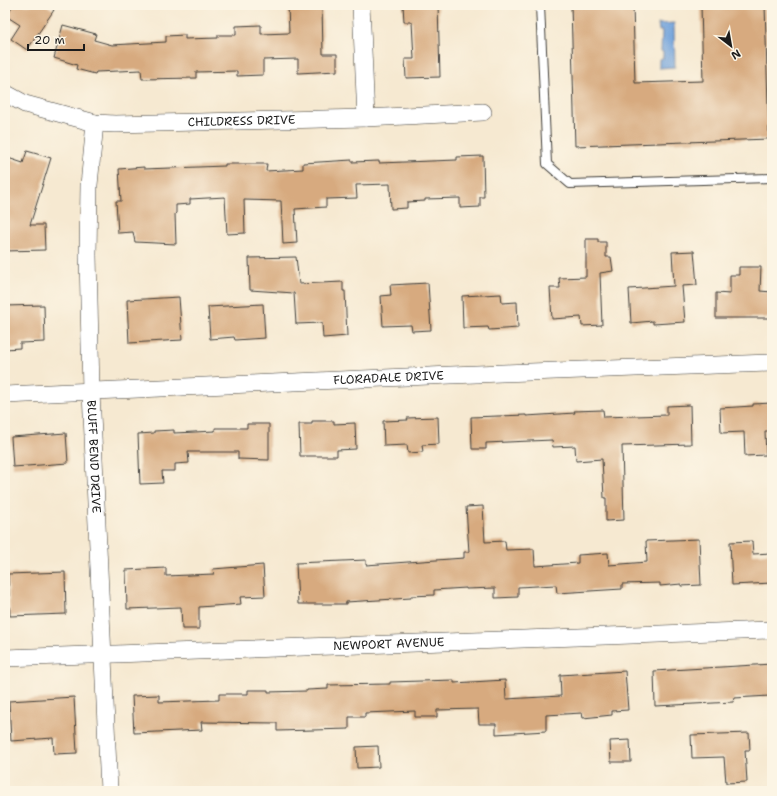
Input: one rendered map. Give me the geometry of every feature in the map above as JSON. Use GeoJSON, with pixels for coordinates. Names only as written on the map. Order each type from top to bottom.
{"type":"FeatureCollection","features":[{"type":"Feature","properties":{"kind":"street"},"geometry":{"type":"LineString","coordinates":[[361,5],[366,118]]}},
{"type":"Feature","properties":{"kind":"street","name":"CHILDRESS DRIVE"},"geometry":{"type":"LineString","coordinates":[[5,93],[26,104],[95,123],[115,124],[366,118],[483,112]]}},
{"type":"Feature","properties":{"kind":"street","name":"BLUFF BEND DRIVE"},"geometry":{"type":"LineString","coordinates":[[95,123],[89,185],[88,263],[91,392],[109,791]]}},
{"type":"Feature","properties":{"kind":"street","name":"FLORADALE DRIVE"},"geometry":{"type":"LineString","coordinates":[[5,395],[451,374],[772,363]]}},
{"type":"Feature","properties":{"kind":"street","name":"NEWPORT AVENUE"},"geometry":{"type":"LineString","coordinates":[[5,658],[772,630]]}},
{"type":"Feature","properties":{"kind":"lane"},"geometry":{"type":"LineString","coordinates":[[540,5],[547,164],[570,184],[772,178]]}},
{"type":"Feature","properties":{"kind":"water"},"geometry":{"type":"Polygon","coordinates":[[[674,23],[675,67],[659,68],[659,59],[663,58],[663,52],[661,51],[662,31],[659,31],[658,24],[674,23]]]}},
{"type":"Feature","properties":{"kind":"building"},"geometry":{"type":"Polygon","coordinates":[[[13,5],[46,5],[54,10],[27,50],[11,39],[20,25],[6,16],[13,5]]]}},
{"type":"Feature","properties":{"kind":"building"},"geometry":{"type":"Polygon","coordinates":[[[288,5],[322,5],[323,54],[337,54],[337,71],[298,73],[298,59],[263,60],[263,75],[237,76],[237,71],[196,72],[196,78],[142,79],[141,70],[96,72],[95,74],[76,69],[77,65],[54,58],[63,25],[96,34],[94,40],[112,45],[166,42],[166,36],[185,35],[185,39],[218,38],[218,35],[236,35],[236,26],[261,25],[261,34],[289,33],[288,5]]]}},
{"type":"Feature","properties":{"kind":"building"},"geometry":{"type":"Polygon","coordinates":[[[403,5],[438,5],[440,77],[406,78],[405,59],[414,59],[412,22],[404,22],[403,5]]]}},
{"type":"Feature","properties":{"kind":"building"},"geometry":{"type":"Polygon","coordinates":[[[571,5],[633,5],[635,83],[703,81],[701,5],[765,5],[769,139],[575,146],[571,5]]]}},
{"type":"Feature","properties":{"kind":"building"},"geometry":{"type":"Polygon","coordinates":[[[27,151],[51,158],[30,225],[44,225],[45,250],[5,251],[5,157],[23,163],[27,151]]]}},
{"type":"Feature","properties":{"kind":"building"},"geometry":{"type":"Polygon","coordinates":[[[483,156],[484,197],[480,197],[480,207],[460,208],[460,198],[425,199],[425,201],[407,202],[407,208],[391,209],[390,184],[356,185],[357,198],[326,199],[326,207],[295,209],[297,243],[283,244],[281,201],[244,200],[245,233],[227,234],[225,197],[190,199],[190,204],[176,205],[176,244],[135,242],[133,232],[118,233],[116,201],[121,201],[119,169],[144,167],[144,169],[225,166],[225,164],[267,164],[266,171],[303,169],[303,163],[352,160],[352,162],[379,161],[379,163],[457,160],[457,157],[483,156]]]}},
{"type":"Feature","properties":{"kind":"building"},"geometry":{"type":"Polygon","coordinates":[[[586,239],[598,239],[598,242],[606,242],[606,257],[611,257],[613,271],[600,273],[602,325],[582,326],[581,317],[552,319],[550,288],[560,288],[559,278],[586,277],[586,239]]]}},
{"type":"Feature","properties":{"kind":"building"},"geometry":{"type":"Polygon","coordinates":[[[694,251],[697,285],[682,286],[685,322],[653,324],[653,321],[631,323],[629,289],[674,286],[672,252],[694,251]]]}},
{"type":"Feature","properties":{"kind":"building"},"geometry":{"type":"Polygon","coordinates":[[[296,257],[299,284],[343,282],[343,291],[345,291],[347,336],[323,338],[322,323],[296,324],[294,293],[250,290],[249,258],[296,257]]]}},
{"type":"Feature","properties":{"kind":"building"},"geometry":{"type":"Polygon","coordinates":[[[739,267],[761,267],[760,291],[772,292],[772,318],[716,318],[716,293],[730,294],[730,275],[739,275],[739,267]]]}},
{"type":"Feature","properties":{"kind":"building"},"geometry":{"type":"Polygon","coordinates":[[[428,283],[431,330],[412,331],[411,325],[383,326],[381,296],[391,295],[390,285],[428,283]]]}},
{"type":"Feature","properties":{"kind":"building"},"geometry":{"type":"Polygon","coordinates":[[[501,294],[502,303],[517,302],[518,328],[489,330],[488,327],[463,328],[462,296],[501,294]]]}},
{"type":"Feature","properties":{"kind":"building"},"geometry":{"type":"Polygon","coordinates":[[[179,297],[182,340],[129,343],[127,300],[179,297]]]}},
{"type":"Feature","properties":{"kind":"building"},"geometry":{"type":"Polygon","coordinates":[[[263,304],[265,338],[235,340],[234,337],[210,339],[208,307],[263,304]]]}},
{"type":"Feature","properties":{"kind":"building"},"geometry":{"type":"Polygon","coordinates":[[[44,305],[45,342],[20,343],[20,348],[5,349],[5,306],[44,305]]]}},
{"type":"Feature","properties":{"kind":"building"},"geometry":{"type":"Polygon","coordinates":[[[772,403],[772,431],[765,431],[766,455],[745,456],[744,432],[721,433],[720,408],[772,403]]]}},
{"type":"Feature","properties":{"kind":"building"},"geometry":{"type":"Polygon","coordinates":[[[690,405],[691,444],[622,446],[624,520],[606,521],[606,498],[604,498],[602,459],[576,461],[575,446],[553,447],[552,440],[486,443],[486,449],[472,449],[471,417],[526,416],[575,413],[574,411],[603,410],[604,417],[667,415],[667,406],[690,405]]]}},
{"type":"Feature","properties":{"kind":"building"},"geometry":{"type":"Polygon","coordinates":[[[438,417],[439,444],[422,445],[423,452],[408,453],[407,445],[384,446],[383,421],[408,420],[407,418],[438,417]]]}},
{"type":"Feature","properties":{"kind":"building"},"geometry":{"type":"Polygon","coordinates":[[[312,421],[334,421],[334,424],[355,423],[356,449],[337,450],[337,456],[300,456],[299,424],[312,424],[312,421]]]}},
{"type":"Feature","properties":{"kind":"building"},"geometry":{"type":"Polygon","coordinates":[[[247,424],[269,424],[269,460],[238,459],[238,452],[188,452],[189,463],[175,464],[175,471],[162,471],[163,483],[140,484],[138,434],[154,433],[154,431],[174,430],[174,433],[215,431],[215,428],[247,428],[247,424]]]}},
{"type":"Feature","properties":{"kind":"building"},"geometry":{"type":"Polygon","coordinates":[[[66,433],[68,463],[13,467],[11,437],[66,433]]]}},
{"type":"Feature","properties":{"kind":"building"},"geometry":{"type":"Polygon","coordinates":[[[483,506],[485,542],[505,541],[506,550],[534,549],[535,566],[578,563],[578,555],[608,553],[609,565],[647,562],[646,541],[699,539],[701,585],[681,586],[681,584],[660,586],[660,583],[622,584],[622,589],[557,593],[556,585],[518,587],[518,597],[495,598],[495,588],[466,588],[434,590],[434,595],[411,596],[411,598],[346,602],[346,604],[298,604],[296,563],[366,560],[366,565],[464,558],[464,552],[469,552],[466,507],[483,506]]]}},
{"type":"Feature","properties":{"kind":"building"},"geometry":{"type":"Polygon","coordinates":[[[752,541],[753,554],[772,553],[772,583],[732,585],[730,542],[752,541]]]}},
{"type":"Feature","properties":{"kind":"building"},"geometry":{"type":"Polygon","coordinates":[[[263,565],[265,596],[240,597],[241,604],[199,607],[199,629],[182,629],[181,607],[127,609],[126,570],[166,568],[166,576],[214,574],[213,569],[263,565]]]}},
{"type":"Feature","properties":{"kind":"building"},"geometry":{"type":"Polygon","coordinates":[[[65,572],[66,614],[10,616],[8,574],[65,572]]]}},
{"type":"Feature","properties":{"kind":"building"},"geometry":{"type":"Polygon","coordinates":[[[772,664],[772,695],[769,695],[770,696],[734,698],[733,702],[655,706],[654,671],[772,664]]]}},
{"type":"Feature","properties":{"kind":"building"},"geometry":{"type":"Polygon","coordinates":[[[625,671],[628,710],[612,711],[612,715],[583,718],[582,713],[546,715],[546,731],[496,734],[496,724],[479,724],[478,709],[437,710],[437,717],[415,717],[415,711],[365,713],[365,717],[349,717],[349,729],[277,731],[277,723],[201,722],[202,730],[134,733],[132,696],[159,695],[159,702],[219,700],[219,694],[248,694],[248,690],[268,690],[268,692],[307,691],[328,689],[328,685],[390,684],[390,682],[454,680],[454,683],[505,680],[506,699],[561,696],[560,675],[625,671]]]}},
{"type":"Feature","properties":{"kind":"building"},"geometry":{"type":"Polygon","coordinates":[[[74,697],[77,753],[54,754],[53,738],[11,741],[9,701],[74,697]]]}},
{"type":"Feature","properties":{"kind":"building"},"geometry":{"type":"Polygon","coordinates":[[[749,733],[750,750],[745,750],[747,782],[726,783],[724,757],[692,758],[691,735],[749,733]]]}},
{"type":"Feature","properties":{"kind":"building"},"geometry":{"type":"Polygon","coordinates":[[[630,740],[631,762],[611,762],[610,741],[630,740]]]}},
{"type":"Feature","properties":{"kind":"building"},"geometry":{"type":"Polygon","coordinates":[[[378,746],[379,767],[357,768],[356,747],[378,746]]]}}]}
